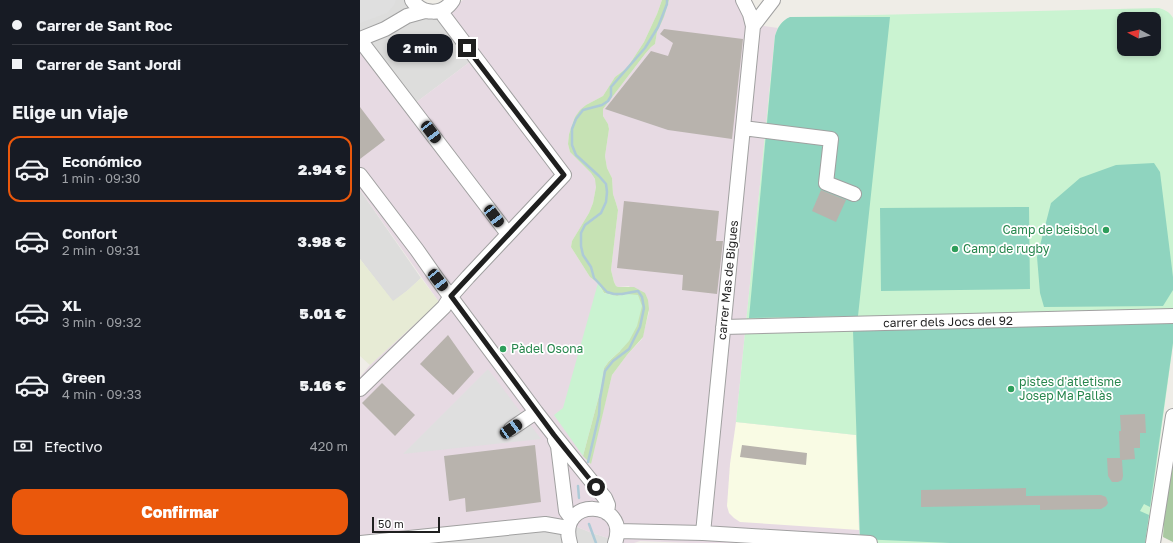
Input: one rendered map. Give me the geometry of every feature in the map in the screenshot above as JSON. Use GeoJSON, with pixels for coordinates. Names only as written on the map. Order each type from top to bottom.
{"type":"FeatureCollection","features":[{"type":"Feature","properties":{"kind":"street"},"geometry":{"type":"LineString","coordinates":[[398,20],[411,0],[425,11]]}},
{"type":"Feature","properties":{"kind":"street"},"geometry":{"type":"LineString","coordinates":[[453,0],[442,10],[411,14],[398,20],[385,29],[360,39],[508,234]]}},
{"type":"Feature","properties":{"kind":"street","name":"carrer Mas de Bigues"},"geometry":{"type":"LineString","coordinates":[[703,533],[753,26],[750,14],[743,0]]}},
{"type":"Feature","properties":{"kind":"street"},"geometry":{"type":"LineString","coordinates":[[753,26],[774,0]]}},
{"type":"Feature","properties":{"kind":"street"},"geometry":{"type":"LineString","coordinates":[[360,389],[444,307],[451,296],[564,175],[471,53],[444,16],[442,10]]}},
{"type":"Feature","properties":{"kind":"street"},"geometry":{"type":"LineString","coordinates":[[743,128],[831,139],[826,183],[854,194]]}},
{"type":"Feature","properties":{"kind":"street"},"geometry":{"type":"LineString","coordinates":[[360,175],[536,412],[605,498],[608,505],[607,513]]}},
{"type":"Feature","properties":{"kind":"street","name":"carrer dels Jocs del 92"},"geometry":{"type":"LineString","coordinates":[[723,327],[1173,316]]}},
{"type":"Feature","properties":{"kind":"street"},"geometry":{"type":"LineString","coordinates":[[511,429],[536,412]]}},
{"type":"Feature","properties":{"kind":"street"},"geometry":{"type":"LineString","coordinates":[[1154,543],[1173,416]]}},
{"type":"Feature","properties":{"kind":"street"},"geometry":{"type":"LineString","coordinates":[[554,435],[558,446],[566,511],[570,524],[568,538],[570,543]]}},
{"type":"Feature","properties":{"kind":"street"},"geometry":{"type":"LineString","coordinates":[[570,524],[578,513],[586,509],[599,509],[607,513],[613,519],[616,537],[703,533],[742,539],[870,543]]}},
{"type":"Feature","properties":{"kind":"street"},"geometry":{"type":"LineString","coordinates":[[361,543],[545,524],[570,524]]}},
{"type":"Feature","properties":{"kind":"shaded area"},"geometry":{"type":"Polygon","coordinates":[[[360,0],[405,0],[412,8],[442,16],[475,58],[410,107],[360,36],[360,0]]]}},
{"type":"Feature","properties":{"kind":"shaded area"},"geometry":{"type":"Polygon","coordinates":[[[360,0],[396,0],[394,5],[387,13],[360,23],[360,0]]]}},
{"type":"Feature","properties":{"kind":"shaded area"},"geometry":{"type":"Polygon","coordinates":[[[463,0],[662,0],[644,42],[627,68],[615,77],[603,96],[586,105],[575,117],[569,134],[568,144],[570,152],[591,173],[596,181],[593,203],[589,213],[572,241],[571,247],[590,277],[598,283],[609,361],[590,464],[612,375],[627,355],[642,339],[649,312],[629,286],[616,286],[611,270],[618,210],[613,194],[612,178],[607,168],[605,156],[609,129],[603,116],[603,109],[645,54],[655,44],[657,32],[669,0],[738,0],[748,24],[778,28],[775,36],[736,422],[856,435],[860,543],[691,543],[640,541],[634,543],[624,543],[592,533],[550,516],[360,536],[360,377],[370,365],[439,302],[360,190],[360,36],[410,107],[475,58],[442,16],[463,0]]]}},
{"type":"Feature","properties":{"kind":"shaded area"},"geometry":{"type":"Polygon","coordinates":[[[360,190],[421,278],[393,302],[360,259],[360,190]]]}},
{"type":"Feature","properties":{"kind":"shaded area"},"geometry":{"type":"Polygon","coordinates":[[[360,259],[393,301],[421,278],[439,302],[370,365],[360,356],[360,259]]]}},
{"type":"Feature","properties":{"kind":"shaded area"},"geometry":{"type":"Polygon","coordinates":[[[488,369],[541,439],[403,454],[488,369]]]}},
{"type":"Feature","properties":{"kind":"shaded area"},"geometry":{"type":"Polygon","coordinates":[[[736,422],[856,435],[859,530],[740,522],[734,518],[729,513],[727,506],[730,464],[736,422]]]}},
{"type":"Feature","properties":{"kind":"shaded area"},"geometry":{"type":"Polygon","coordinates":[[[550,516],[592,533],[624,543],[360,543],[360,536],[550,516]]]}},
{"type":"Feature","properties":{"kind":"green space"},"geometry":{"type":"Polygon","coordinates":[[[662,0],[669,0],[664,17],[657,32],[655,44],[645,54],[603,109],[603,116],[609,129],[605,156],[607,168],[612,178],[613,194],[618,210],[611,270],[616,286],[634,287],[645,293],[648,300],[649,309],[643,337],[612,375],[591,464],[583,456],[601,388],[604,368],[620,351],[627,294],[617,296],[604,293],[598,283],[590,277],[571,247],[572,241],[589,213],[593,203],[596,187],[595,179],[591,173],[570,152],[568,144],[569,134],[575,117],[580,110],[603,96],[615,77],[627,68],[644,42],[662,0]]]}},
{"type":"Feature","properties":{"kind":"green space"},"geometry":{"type":"Polygon","coordinates":[[[1159,8],[1172,16],[1173,344],[1146,543],[860,543],[856,435],[736,422],[775,36],[780,25],[791,17],[1159,8]]]}},
{"type":"Feature","properties":{"kind":"green space"},"geometry":{"type":"Polygon","coordinates":[[[790,17],[890,17],[858,316],[749,318],[775,36],[780,25],[784,20],[790,17]]]}},
{"type":"Feature","properties":{"kind":"green space","name":"Camp de beisbol"},"geometry":{"type":"Polygon","coordinates":[[[1154,163],[1160,172],[1173,277],[1173,290],[1163,306],[1044,307],[1040,293],[1037,257],[1051,203],[1080,178],[1116,165],[1154,163]]]}},
{"type":"Feature","properties":{"kind":"green space","name":"Camp de rugby"},"geometry":{"type":"Polygon","coordinates":[[[1029,207],[1030,289],[881,291],[880,208],[1029,207]]]}},
{"type":"Feature","properties":{"kind":"green space"},"geometry":{"type":"Polygon","coordinates":[[[598,283],[604,293],[617,296],[627,294],[638,295],[642,306],[637,326],[629,341],[604,368],[601,388],[583,456],[554,415],[563,408],[598,283]]]}},
{"type":"Feature","properties":{"kind":"green space","name":"pistes d'atletisme Josep Mª Pallàs"},"geometry":{"type":"Polygon","coordinates":[[[1173,319],[1173,343],[1150,507],[1144,504],[1140,511],[1149,515],[1145,543],[950,543],[860,539],[853,331],[1173,319]]]}},
{"type":"Feature","properties":{"kind":"green space"},"geometry":{"type":"Polygon","coordinates":[[[1173,450],[1173,542],[1163,537],[1173,450]]]}},
{"type":"Feature","properties":{"kind":"building"},"geometry":{"type":"Polygon","coordinates":[[[664,29],[743,39],[732,139],[668,130],[605,109],[651,51],[668,56],[673,43],[660,34],[664,29]]]}},
{"type":"Feature","properties":{"kind":"building"},"geometry":{"type":"Polygon","coordinates":[[[360,107],[385,140],[360,159],[360,107]]]}},
{"type":"Feature","properties":{"kind":"building"},"geometry":{"type":"Polygon","coordinates":[[[821,190],[846,200],[836,222],[812,211],[821,190]]]}},
{"type":"Feature","properties":{"kind":"building"},"geometry":{"type":"Polygon","coordinates":[[[624,201],[719,211],[716,241],[723,241],[717,294],[682,290],[683,275],[617,268],[624,201]]]}},
{"type":"Feature","properties":{"kind":"building"},"geometry":{"type":"Polygon","coordinates":[[[448,335],[474,372],[453,395],[420,364],[448,335]]]}},
{"type":"Feature","properties":{"kind":"building"},"geometry":{"type":"Polygon","coordinates":[[[382,383],[415,415],[395,436],[362,403],[382,383]]]}},
{"type":"Feature","properties":{"kind":"building"},"geometry":{"type":"Polygon","coordinates":[[[1145,414],[1146,433],[1140,433],[1140,448],[1134,448],[1135,459],[1122,460],[1122,480],[1112,482],[1108,476],[1107,458],[1120,458],[1120,415],[1145,414]]]}},
{"type":"Feature","properties":{"kind":"building"},"geometry":{"type":"Polygon","coordinates":[[[535,445],[541,502],[466,512],[465,498],[449,501],[444,456],[535,445]]]}},
{"type":"Feature","properties":{"kind":"building"},"geometry":{"type":"Polygon","coordinates":[[[742,445],[807,453],[806,465],[740,457],[742,445]]]}},
{"type":"Feature","properties":{"kind":"building"},"geometry":{"type":"Polygon","coordinates":[[[1026,488],[1026,496],[1101,495],[1106,497],[1108,503],[1101,509],[1040,510],[1040,505],[921,507],[921,490],[1026,488]]]}},
{"type":"Feature","properties":{"kind":"waterway"},"geometry":{"type":"LineString","coordinates":[[588,462],[599,415],[605,371],[613,361],[629,349],[640,327],[644,308],[642,297],[638,291],[622,294],[607,292],[594,278],[591,267],[583,255],[581,233],[585,225],[601,213],[606,202],[607,192],[606,184],[576,155],[572,145],[572,129],[576,119],[583,110],[602,105],[608,101],[611,96],[611,87],[645,48],[658,27],[667,4],[667,0]]}},
{"type":"Feature","properties":{"kind":"waterway"},"geometry":{"type":"LineString","coordinates":[[578,486],[579,498]]}},
{"type":"Feature","properties":{"kind":"waterway"},"geometry":{"type":"LineString","coordinates":[[589,524],[596,543]]}},
{"type":"Feature","properties":{"kind":"place","name":"Camp de beisbol"},"geometry":{"type":"Point","coordinates":[1106,230]}},
{"type":"Feature","properties":{"kind":"place","name":"Camp de rugby"},"geometry":{"type":"Point","coordinates":[955,249]}},
{"type":"Feature","properties":{"kind":"place","name":"Pàdel Osona"},"geometry":{"type":"Point","coordinates":[503,349]}},
{"type":"Feature","properties":{"kind":"place","name":"pistes d'atletisme Josep Mª Pallàs"},"geometry":{"type":"Point","coordinates":[1011,389]}},
{"type":"Feature","properties":{"kind":"route"},"geometry":{"type":"LineString","coordinates":[[467,48],[564,175],[451,296],[551,432],[596,487]]}}]}
